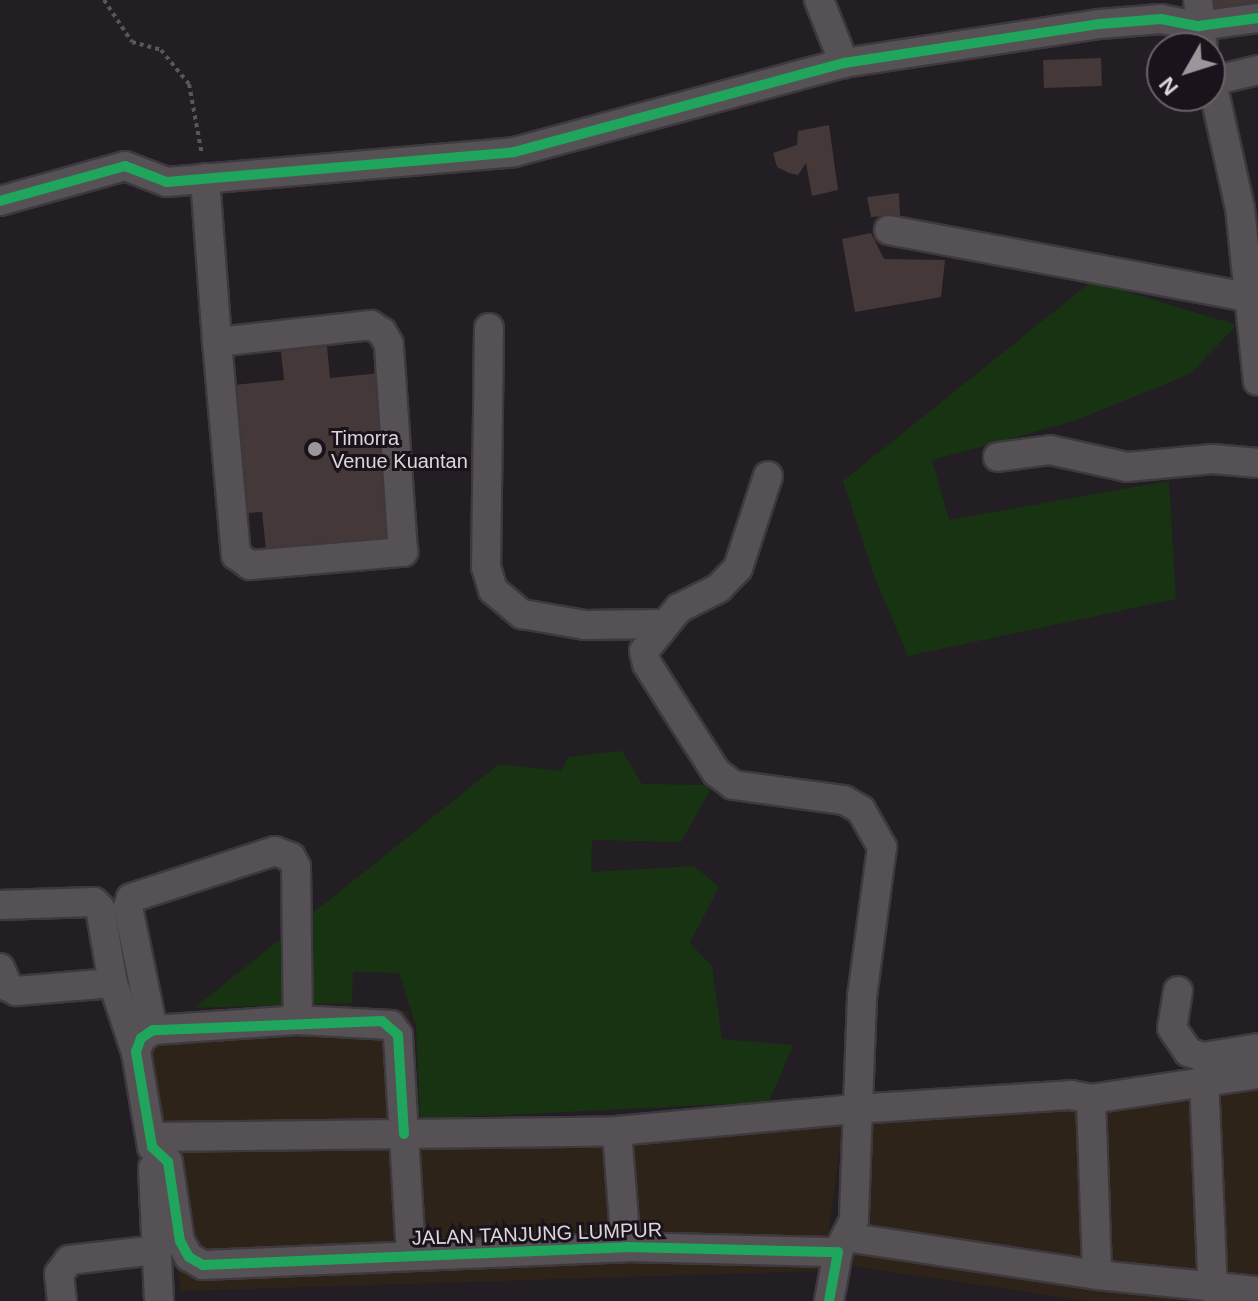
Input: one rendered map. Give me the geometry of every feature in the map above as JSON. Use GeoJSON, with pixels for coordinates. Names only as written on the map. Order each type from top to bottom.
{"type":"FeatureCollection","features":[{"type":"Feature","properties":{"kind":"street"},"geometry":{"type":"LineString","coordinates":[[819,0],[844,63]]}},
{"type":"Feature","properties":{"kind":"street"},"geometry":{"type":"LineString","coordinates":[[0,201],[125,166],[167,182],[514,152],[844,63],[1110,22],[1161,19],[1200,25],[1258,18]]}},
{"type":"Feature","properties":{"kind":"street"},"geometry":{"type":"LineString","coordinates":[[1226,75],[1258,70]]}},
{"type":"Feature","properties":{"kind":"street"},"geometry":{"type":"LineString","coordinates":[[1219,112],[1240,208],[1251,283],[1258,381]]}},
{"type":"Feature","properties":{"kind":"street"},"geometry":{"type":"LineString","coordinates":[[205,178],[217,342],[236,555],[241,562],[403,552],[389,344],[382,332],[371,325],[217,342]]}},
{"type":"Feature","properties":{"kind":"street"},"geometry":{"type":"LineString","coordinates":[[889,230],[1251,283]]}},
{"type":"Feature","properties":{"kind":"street"},"geometry":{"type":"LineString","coordinates":[[489,328],[486,567],[493,590],[522,614],[585,625],[661,624]]}},
{"type":"Feature","properties":{"kind":"street"},"geometry":{"type":"LineString","coordinates":[[998,457],[1050,450],[1127,467],[1213,459],[1258,463]]}},
{"type":"Feature","properties":{"kind":"street"},"geometry":{"type":"LineString","coordinates":[[768,476],[738,568],[719,588],[679,608],[661,624],[644,651],[647,664],[716,772],[733,785],[844,800],[861,810],[882,847],[862,997],[854,1220],[842,1244],[829,1301]]}},
{"type":"Feature","properties":{"kind":"street"},"geometry":{"type":"LineString","coordinates":[[159,1301],[152,1142],[128,907],[131,898],[275,851],[291,857],[296,867],[298,1020]]}},
{"type":"Feature","properties":{"kind":"street"},"geometry":{"type":"LineString","coordinates":[[0,905],[94,902],[102,915],[113,983],[144,1041]]}},
{"type":"Feature","properties":{"kind":"street"},"geometry":{"type":"LineString","coordinates":[[0,968],[8,987],[16,991],[113,983]]}},
{"type":"Feature","properties":{"kind":"street"},"geometry":{"type":"LineString","coordinates":[[1178,991],[1172,1028],[1188,1052],[1203,1057],[1258,1048]]}},
{"type":"Feature","properties":{"kind":"street"},"geometry":{"type":"LineString","coordinates":[[144,1041],[298,1020],[382,1021],[398,1035],[411,1255]]}},
{"type":"Feature","properties":{"kind":"street"},"geometry":{"type":"LineString","coordinates":[[152,1142],[617,1131],[856,1109],[1071,1095],[1091,1099],[1204,1079],[1258,1074]]}},
{"type":"Feature","properties":{"kind":"street"},"geometry":{"type":"LineString","coordinates":[[1204,1079],[1213,1290]]}},
{"type":"Feature","properties":{"kind":"street"},"geometry":{"type":"LineString","coordinates":[[1091,1099],[1097,1275]]}},
{"type":"Feature","properties":{"kind":"street"},"geometry":{"type":"LineString","coordinates":[[617,1131],[626,1247]]}},
{"type":"Feature","properties":{"kind":"street","name":"JALAN TANJUNG LUMPUR"},"geometry":{"type":"LineString","coordinates":[[152,1142],[168,1162],[180,1241],[189,1257],[219,1267],[411,1255],[626,1247],[842,1244],[1213,1290],[1258,1291]]}},
{"type":"Feature","properties":{"kind":"street"},"geometry":{"type":"LineString","coordinates":[[62,1301],[59,1274],[69,1260],[157,1250]]}},
{"type":"Feature","properties":{"kind":"path"},"geometry":{"type":"LineString","coordinates":[[104,0],[132,42],[161,50],[189,84],[205,178]]}},
{"type":"Feature","properties":{"kind":"shaded area"},"geometry":{"type":"Polygon","coordinates":[[[409,1010],[414,1126],[736,1115],[847,1096],[823,1271],[181,1291],[137,1020],[409,1010]]]}},
{"type":"Feature","properties":{"kind":"shaded area"},"geometry":{"type":"Polygon","coordinates":[[[1258,1069],[1258,1301],[1086,1301],[853,1266],[866,1101],[1133,1086],[1258,1069]]]}},
{"type":"Feature","properties":{"kind":"green space"},"geometry":{"type":"Polygon","coordinates":[[[1092,281],[1237,325],[1190,374],[1074,421],[932,460],[949,520],[1169,481],[1176,599],[908,656],[875,579],[843,481],[1092,281]]]}},
{"type":"Feature","properties":{"kind":"green space"},"geometry":{"type":"Polygon","coordinates":[[[622,751],[642,784],[713,785],[681,842],[592,840],[591,872],[694,866],[719,887],[690,943],[712,966],[722,1039],[793,1045],[769,1102],[420,1119],[416,1026],[399,973],[353,972],[352,1003],[194,1008],[499,764],[562,771],[568,757],[622,751]]]}},
{"type":"Feature","properties":{"kind":"building"},"geometry":{"type":"Polygon","coordinates":[[[1213,0],[1258,0],[1258,5],[1213,15],[1213,0]]]}},
{"type":"Feature","properties":{"kind":"building"},"geometry":{"type":"Polygon","coordinates":[[[1101,58],[1102,86],[1044,88],[1043,60],[1101,58]]]}},
{"type":"Feature","properties":{"kind":"building"},"geometry":{"type":"Polygon","coordinates":[[[829,125],[838,190],[812,196],[806,163],[798,175],[789,173],[777,167],[773,153],[797,145],[798,131],[829,125]]]}},
{"type":"Feature","properties":{"kind":"building"},"geometry":{"type":"Polygon","coordinates":[[[899,193],[900,215],[871,217],[867,197],[899,193]]]}},
{"type":"Feature","properties":{"kind":"building"},"geometry":{"type":"Polygon","coordinates":[[[871,233],[884,259],[945,260],[941,297],[855,312],[842,239],[871,233]]]}},
{"type":"Feature","properties":{"kind":"building","name":"Timorra Venue Kuantan"},"geometry":{"type":"Polygon","coordinates":[[[327,346],[330,378],[381,373],[399,546],[267,559],[262,512],[247,513],[234,385],[284,380],[281,351],[327,346]]]}},
{"type":"Feature","properties":{"kind":"cycle path"},"geometry":{"type":"LineString","coordinates":[[0,201],[125,166],[167,182],[514,152],[844,63],[1100,24],[1161,19],[1198,26],[1258,18]]}},
{"type":"Feature","properties":{"kind":"cycle path"},"geometry":{"type":"LineString","coordinates":[[404,1134],[398,1035],[382,1021],[153,1030],[141,1038],[136,1052],[152,1147],[168,1162],[180,1241],[189,1257],[203,1265],[626,1247],[838,1252],[829,1301]]}},
{"type":"Feature","properties":{"kind":"place","name":"Timorra Venue Kuantan"},"geometry":{"type":"Point","coordinates":[315,449]}}]}
